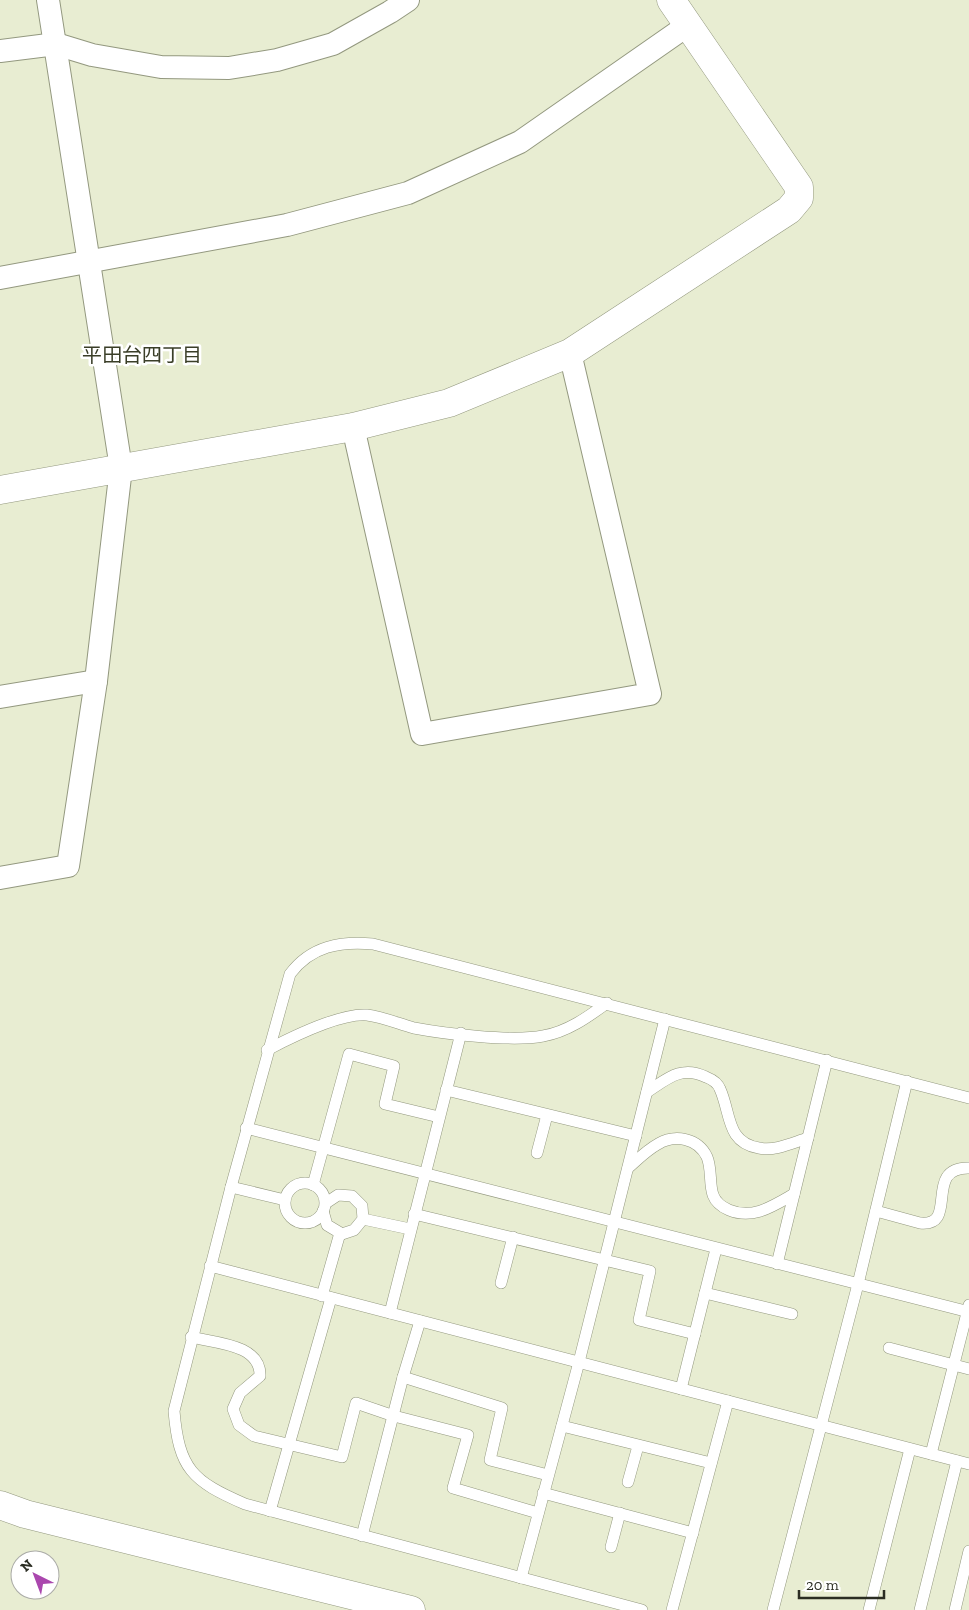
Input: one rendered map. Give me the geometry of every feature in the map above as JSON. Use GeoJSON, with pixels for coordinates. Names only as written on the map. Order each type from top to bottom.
{"type":"FeatureCollection","features":[{"type":"Feature","properties":{"kind":"street"},"geometry":{"type":"LineString","coordinates":[[0,878],[68,866],[96,681],[121,468],[48,0]]}},
{"type":"Feature","properties":{"kind":"street"},"geometry":{"type":"LineString","coordinates":[[0,51],[56,44],[92,55],[161,66],[229,68],[278,60],[333,44],[408,0]]}},
{"type":"Feature","properties":{"kind":"street"},"geometry":{"type":"LineString","coordinates":[[0,490],[353,427],[449,403],[570,353],[789,210],[799,198],[799,187],[671,0]]}},
{"type":"Feature","properties":{"kind":"street"},"geometry":{"type":"LineString","coordinates":[[0,278],[88,263],[287,224],[408,193],[520,142],[688,25]]}},
{"type":"Feature","properties":{"kind":"street"},"geometry":{"type":"LineString","coordinates":[[353,427],[422,734],[650,694],[570,353]]}},
{"type":"Feature","properties":{"kind":"street"},"geometry":{"type":"LineString","coordinates":[[0,697],[96,681]]}},
{"type":"Feature","properties":{"kind":"street"},"geometry":{"type":"LineString","coordinates":[[0,1505],[338,1601],[411,1610]]}},
{"type":"Feature","properties":{"kind":"lane"},"geometry":{"type":"LineString","coordinates":[[642,1610],[245,1504],[210,1488],[196,1477],[184,1461],[176,1440],[174,1411],[230,1187],[267,1050],[290,974],[298,963],[328,946],[350,942],[373,944],[969,1098]]}},
{"type":"Feature","properties":{"kind":"lane"},"geometry":{"type":"LineString","coordinates":[[267,1050],[294,1036],[340,1019],[366,1015],[416,1028],[513,1038],[544,1036],[580,1022],[607,1003]]}},
{"type":"Feature","properties":{"kind":"lane"},"geometry":{"type":"LineString","coordinates":[[521,1578],[579,1362],[665,1019]]}},
{"type":"Feature","properties":{"kind":"lane"},"geometry":{"type":"LineString","coordinates":[[390,1313],[461,1033]]}},
{"type":"Feature","properties":{"kind":"lane"},"geometry":{"type":"LineString","coordinates":[[314,1185],[349,1054],[394,1066],[385,1104],[439,1117]]}},
{"type":"Feature","properties":{"kind":"lane"},"geometry":{"type":"LineString","coordinates":[[777,1264],[827,1060]]}},
{"type":"Feature","properties":{"kind":"lane"},"geometry":{"type":"LineString","coordinates":[[647,1092],[674,1075],[686,1071],[701,1074],[711,1079],[720,1087],[730,1126],[738,1139],[760,1148],[774,1149],[808,1138]]}},
{"type":"Feature","properties":{"kind":"lane"},"geometry":{"type":"LineString","coordinates":[[773,1610],[858,1284],[907,1081]]}},
{"type":"Feature","properties":{"kind":"lane"},"geometry":{"type":"LineString","coordinates":[[446,1090],[636,1136]]}},
{"type":"Feature","properties":{"kind":"lane"},"geometry":{"type":"LineString","coordinates":[[537,1153],[547,1115]]}},
{"type":"Feature","properties":{"kind":"lane"},"geometry":{"type":"LineString","coordinates":[[246,1128],[614,1223],[968,1310],[931,1454]]}},
{"type":"Feature","properties":{"kind":"lane"},"geometry":{"type":"LineString","coordinates":[[628,1168],[657,1144],[668,1140],[691,1140],[698,1144],[707,1158],[712,1195],[717,1203],[725,1208],[745,1215],[756,1213],[794,1194]]}},
{"type":"Feature","properties":{"kind":"lane"},"geometry":{"type":"LineString","coordinates":[[876,1211],[920,1223],[926,1224],[933,1221],[942,1206],[942,1186],[949,1175],[960,1168],[969,1168]]}},
{"type":"Feature","properties":{"kind":"lane"},"geometry":{"type":"LineString","coordinates":[[314,1185],[299,1184],[288,1193],[285,1200],[289,1214],[298,1222],[309,1223],[325,1207],[338,1195],[352,1196],[362,1206],[363,1219],[354,1230],[340,1233],[327,1225],[325,1207],[320,1190],[314,1185]]}},
{"type":"Feature","properties":{"kind":"lane"},"geometry":{"type":"LineString","coordinates":[[230,1187],[285,1200]]}},
{"type":"Feature","properties":{"kind":"lane"},"geometry":{"type":"LineString","coordinates":[[414,1214],[650,1271],[638,1320],[695,1334]]}},
{"type":"Feature","properties":{"kind":"lane"},"geometry":{"type":"LineString","coordinates":[[363,1219],[410,1229]]}},
{"type":"Feature","properties":{"kind":"lane"},"geometry":{"type":"LineString","coordinates":[[270,1512],[326,1297],[340,1233]]}},
{"type":"Feature","properties":{"kind":"lane"},"geometry":{"type":"LineString","coordinates":[[501,1283],[513,1237]]}},
{"type":"Feature","properties":{"kind":"lane"},"geometry":{"type":"LineString","coordinates":[[681,1389],[716,1248]]}},
{"type":"Feature","properties":{"kind":"lane"},"geometry":{"type":"LineString","coordinates":[[210,1266],[969,1464]]}},
{"type":"Feature","properties":{"kind":"lane"},"geometry":{"type":"LineString","coordinates":[[705,1293],[792,1314]]}},
{"type":"Feature","properties":{"kind":"lane"},"geometry":{"type":"LineString","coordinates":[[362,1536],[403,1377],[420,1321]]}},
{"type":"Feature","properties":{"kind":"lane"},"geometry":{"type":"LineString","coordinates":[[191,1337],[246,1350],[255,1359],[260,1376],[240,1393],[235,1400],[233,1409],[239,1425],[254,1436],[342,1457],[356,1403],[394,1416],[468,1435],[453,1488],[538,1513]]}},
{"type":"Feature","properties":{"kind":"lane"},"geometry":{"type":"LineString","coordinates":[[889,1348],[969,1369]]}},
{"type":"Feature","properties":{"kind":"lane"},"geometry":{"type":"LineString","coordinates":[[403,1377],[502,1408],[490,1460],[548,1475]]}},
{"type":"Feature","properties":{"kind":"lane"},"geometry":{"type":"LineString","coordinates":[[672,1610],[728,1401]]}},
{"type":"Feature","properties":{"kind":"lane"},"geometry":{"type":"LineString","coordinates":[[562,1426],[711,1463]]}},
{"type":"Feature","properties":{"kind":"lane"},"geometry":{"type":"LineString","coordinates":[[628,1482],[638,1446]]}},
{"type":"Feature","properties":{"kind":"lane"},"geometry":{"type":"LineString","coordinates":[[869,1610],[910,1449]]}},
{"type":"Feature","properties":{"kind":"lane"},"geometry":{"type":"LineString","coordinates":[[920,1610],[957,1461]]}},
{"type":"Feature","properties":{"kind":"lane"},"geometry":{"type":"LineString","coordinates":[[543,1493],[693,1533]]}},
{"type":"Feature","properties":{"kind":"lane"},"geometry":{"type":"LineString","coordinates":[[611,1547],[620,1513]]}},
{"type":"Feature","properties":{"kind":"lane"},"geometry":{"type":"LineString","coordinates":[[954,1610],[969,1551]]}},
{"type":"Feature","properties":{"kind":"district","name":"平田台四丁目"},"geometry":{"type":"Point","coordinates":[142,355]}}]}
